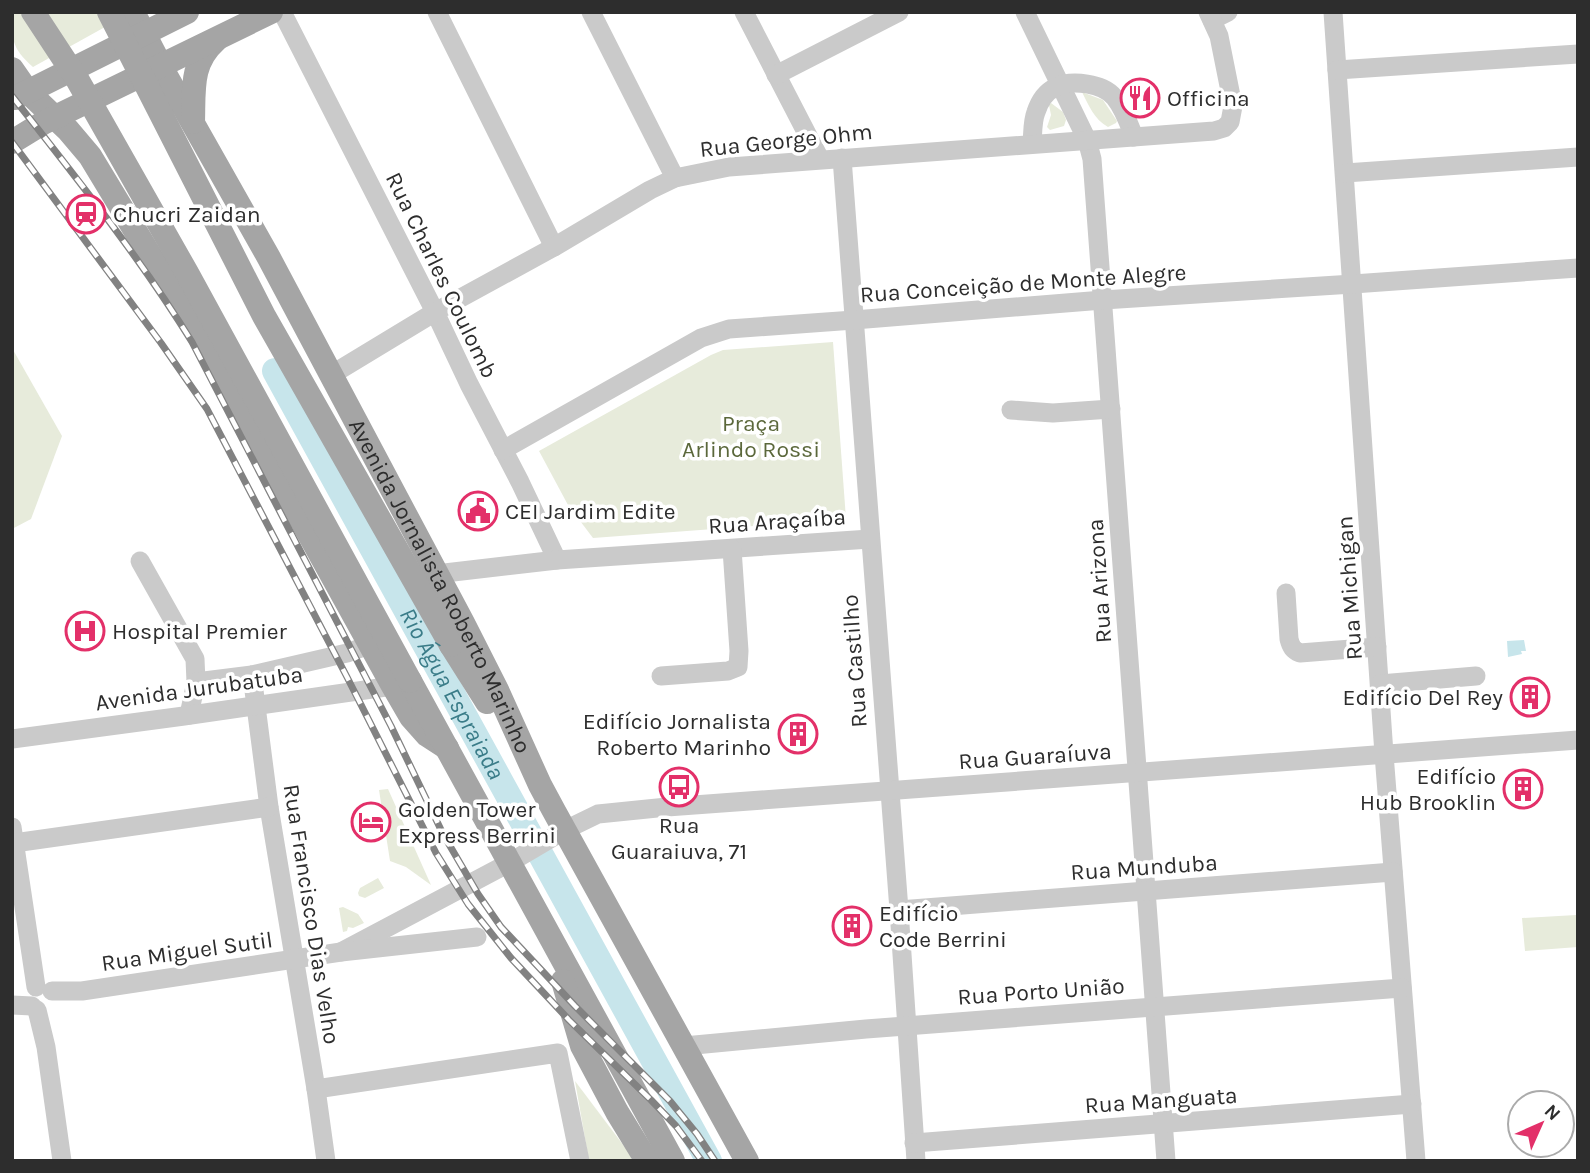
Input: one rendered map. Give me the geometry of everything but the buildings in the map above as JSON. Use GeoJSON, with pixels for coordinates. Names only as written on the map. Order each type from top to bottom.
{"type":"FeatureCollection","features":[{"type":"Feature","properties":{"kind":"main road"},"geometry":{"type":"LineString","coordinates":[[33,12],[77,79],[187,273],[402,684]]}},
{"type":"Feature","properties":{"kind":"main road"},"geometry":{"type":"LineString","coordinates":[[109,12],[264,316],[451,645],[540,785]]}},
{"type":"Feature","properties":{"kind":"main road"},"geometry":{"type":"LineString","coordinates":[[20,96],[95,59],[139,23],[176,19],[187,12]]}},
{"type":"Feature","properties":{"kind":"main road"},"geometry":{"type":"LineString","coordinates":[[14,139],[271,12]]}},
{"type":"Feature","properties":{"kind":"main road","name":"Avenida Jornalista Roberto Marinho"},"geometry":{"type":"LineString","coordinates":[[139,23],[269,258],[497,690],[540,785],[558,835],[684,1046],[747,1161]]}},
{"type":"Feature","properties":{"kind":"main road"},"geometry":{"type":"LineString","coordinates":[[193,123],[198,62],[206,50],[224,34]]}},
{"type":"Feature","properties":{"kind":"main road"},"geometry":{"type":"LineString","coordinates":[[12,69],[20,96],[55,117],[90,156],[205,346],[369,645],[402,684],[447,747],[517,859],[552,940],[673,1161]]}},
{"type":"Feature","properties":{"kind":"main road"},"geometry":{"type":"LineString","coordinates":[[14,139],[58,137],[78,146],[90,156]]}},
{"type":"Feature","properties":{"kind":"main road"},"geometry":{"type":"LineString","coordinates":[[552,940],[582,1046],[647,1161]]}},
{"type":"Feature","properties":{"kind":"street","name":"Rua Charles Coulomb"},"geometry":{"type":"LineString","coordinates":[[282,12],[435,312],[557,560]]}},
{"type":"Feature","properties":{"kind":"street"},"geometry":{"type":"LineString","coordinates":[[437,12],[554,247]]}},
{"type":"Feature","properties":{"kind":"street"},"geometry":{"type":"LineString","coordinates":[[591,12],[675,178]]}},
{"type":"Feature","properties":{"kind":"street"},"geometry":{"type":"LineString","coordinates":[[744,12],[820,159]]}},
{"type":"Feature","properties":{"kind":"street"},"geometry":{"type":"LineString","coordinates":[[776,75],[899,12]]}},
{"type":"Feature","properties":{"kind":"street","name":"Rua Arizona"},"geometry":{"type":"LineString","coordinates":[[1024,12],[1087,140],[1092,159],[1166,1161]]}},
{"type":"Feature","properties":{"kind":"street","name":"Rua Michigan"},"geometry":{"type":"LineString","coordinates":[[1333,12],[1384,754],[1416,1161]]}},
{"type":"Feature","properties":{"kind":"street","name":"Rua George Ohm"},"geometry":{"type":"LineString","coordinates":[[331,375],[435,312],[675,178],[729,167],[1214,131],[1224,128],[1230,122],[1233,106],[1216,15]]}},
{"type":"Feature","properties":{"kind":"street"},"geometry":{"type":"LineString","coordinates":[[1337,70],[1578,54]]}},
{"type":"Feature","properties":{"kind":"street"},"geometry":{"type":"LineString","coordinates":[[1032,144],[1036,109],[1051,90],[1060,84],[1077,82],[1104,88],[1114,96],[1134,137]]}},
{"type":"Feature","properties":{"kind":"street"},"geometry":{"type":"LineString","coordinates":[[1345,173],[1578,157]]}},
{"type":"Feature","properties":{"kind":"street","name":"Rua Castilho"},"geometry":{"type":"LineString","coordinates":[[842,158],[915,1152]]}},
{"type":"Feature","properties":{"kind":"street","name":"Rua Conceição de Monte Alegre"},"geometry":{"type":"LineString","coordinates":[[503,450],[689,344],[729,328],[1578,268]]}},
{"type":"Feature","properties":{"kind":"street"},"geometry":{"type":"LineString","coordinates":[[1011,410],[1052,413],[1111,409]]}},
{"type":"Feature","properties":{"kind":"street","name":"Rua Araçaíba"},"geometry":{"type":"LineString","coordinates":[[436,574],[557,560],[870,539]]}},
{"type":"Feature","properties":{"kind":"street"},"geometry":{"type":"LineString","coordinates":[[661,676],[728,671],[737,667],[739,651],[732,549]]}},
{"type":"Feature","properties":{"kind":"street"},"geometry":{"type":"LineString","coordinates":[[139,561],[195,659],[196,682],[189,715]]}},
{"type":"Feature","properties":{"kind":"street"},"geometry":{"type":"LineString","coordinates":[[1286,593],[1289,639],[1294,650],[1300,653],[1377,647]]}},
{"type":"Feature","properties":{"kind":"street","name":"Avenida Jurubatuba"},"geometry":{"type":"LineString","coordinates":[[196,682],[252,675],[369,645]]}},
{"type":"Feature","properties":{"kind":"street","name":"Rua Francisco Dias Velho"},"geometry":{"type":"LineString","coordinates":[[252,675],[293,960],[326,1161]]}},
{"type":"Feature","properties":{"kind":"street"},"geometry":{"type":"LineString","coordinates":[[1380,684],[1476,676]]}},
{"type":"Feature","properties":{"kind":"street","name":"Avenida Jurubatuba"},"geometry":{"type":"LineString","coordinates":[[12,739],[402,684]]}},
{"type":"Feature","properties":{"kind":"street","name":"Rua Guaraíuva"},"geometry":{"type":"LineString","coordinates":[[517,859],[598,814],[622,811],[1578,740]]}},
{"type":"Feature","properties":{"kind":"street"},"geometry":{"type":"LineString","coordinates":[[62,1161],[13,835],[270,807]]}},
{"type":"Feature","properties":{"kind":"street","name":"Rua Miguel Sutil"},"geometry":{"type":"LineString","coordinates":[[341,952],[517,859]]}},
{"type":"Feature","properties":{"kind":"street","name":"Rua Munduba"},"geometry":{"type":"LineString","coordinates":[[898,910],[1393,872]]}},
{"type":"Feature","properties":{"kind":"street","name":"Rua Miguel Sutil"},"geometry":{"type":"LineString","coordinates":[[36,999],[341,952],[477,937]]}},
{"type":"Feature","properties":{"kind":"street","name":"Rua Porto União"},"geometry":{"type":"LineString","coordinates":[[684,1046],[779,1036],[1402,988]]}},
{"type":"Feature","properties":{"kind":"street"},"geometry":{"type":"LineString","coordinates":[[316,1088],[558,1053],[580,1161]]}},
{"type":"Feature","properties":{"kind":"street","name":"Rua Manguata"},"geometry":{"type":"LineString","coordinates":[[915,1152],[1164,1124],[1412,1104]]}},
{"type":"Feature","properties":{"kind":"green space"},"geometry":{"type":"Polygon","coordinates":[[[12,12],[132,12],[33,67],[20,54],[14,43],[12,12]]]}},
{"type":"Feature","properties":{"kind":"green space"},"geometry":{"type":"Polygon","coordinates":[[[1082,92],[1103,100],[1116,123],[1108,127],[1099,120],[1082,92]]]}},
{"type":"Feature","properties":{"kind":"green space"},"geometry":{"type":"Polygon","coordinates":[[[1051,103],[1063,112],[1066,120],[1064,126],[1050,130],[1047,127],[1051,103]]]}},
{"type":"Feature","properties":{"kind":"green space","name":"Praça Arlindo Rossi"},"geometry":{"type":"Polygon","coordinates":[[[833,342],[846,519],[593,538],[568,505],[539,451],[723,350],[833,342]]]}},
{"type":"Feature","properties":{"kind":"green space"},"geometry":{"type":"Polygon","coordinates":[[[12,348],[62,436],[31,519],[12,529],[12,348]]]}},
{"type":"Feature","properties":{"kind":"green space"},"geometry":{"type":"Polygon","coordinates":[[[388,789],[431,885],[406,867],[390,861],[379,790],[388,789]]]}},
{"type":"Feature","properties":{"kind":"green space"},"geometry":{"type":"Polygon","coordinates":[[[378,878],[384,888],[365,898],[359,896],[360,888],[378,878]]]}},
{"type":"Feature","properties":{"kind":"green space"},"geometry":{"type":"Polygon","coordinates":[[[343,907],[358,914],[364,923],[353,928],[348,927],[347,931],[343,932],[339,908],[343,907]]]}},
{"type":"Feature","properties":{"kind":"green space"},"geometry":{"type":"Polygon","coordinates":[[[1576,915],[1578,947],[1525,951],[1522,918],[1576,915]]]}},
{"type":"Feature","properties":{"kind":"green space"},"geometry":{"type":"Polygon","coordinates":[[[575,1081],[630,1154],[632,1161],[589,1161],[575,1081]]]}},
{"type":"Feature","properties":{"kind":"water"},"geometry":{"type":"Polygon","coordinates":[[[1524,640],[1526,651],[1508,657],[1507,641],[1524,640]]]}},
{"type":"Feature","properties":{"kind":"waterway","name":"Rio Água Espraiada"},"geometry":{"type":"LineString","coordinates":[[275,371],[709,1161]]}},
{"type":"Feature","properties":{"kind":"railway"},"geometry":{"type":"LineString","coordinates":[[12,96],[128,247],[192,342],[391,726],[443,834],[478,894],[501,927],[670,1101],[715,1161]]}},
{"type":"Feature","properties":{"kind":"railway"},"geometry":{"type":"LineString","coordinates":[[12,142],[207,409],[436,853],[468,904],[511,958],[676,1126],[702,1161]]}},
{"type":"Feature","properties":{"kind":"place","name":"Officina"},"geometry":{"type":"Point","coordinates":[1140,98]}},
{"type":"Feature","properties":{"kind":"place","name":"Chucri Zaidan"},"geometry":{"type":"Point","coordinates":[86,214]}},
{"type":"Feature","properties":{"kind":"place","name":"CEI Jardim Edite"},"geometry":{"type":"Point","coordinates":[478,511]}},
{"type":"Feature","properties":{"kind":"place","name":"Hospital Premier"},"geometry":{"type":"Point","coordinates":[85,631]}},
{"type":"Feature","properties":{"kind":"place","name":"Edifício Del Rey"},"geometry":{"type":"Point","coordinates":[1530,697]}},
{"type":"Feature","properties":{"kind":"place","name":"Edifício Jornalista Roberto Marinho"},"geometry":{"type":"Point","coordinates":[798,734]}},
{"type":"Feature","properties":{"kind":"place","name":"Rua Guaraiuva, 71"},"geometry":{"type":"Point","coordinates":[679,787]}},
{"type":"Feature","properties":{"kind":"place","name":"Edifício Hub Brooklin"},"geometry":{"type":"Point","coordinates":[1523,789]}},
{"type":"Feature","properties":{"kind":"place","name":"Golden Tower Express Berrini"},"geometry":{"type":"Point","coordinates":[371,822]}},
{"type":"Feature","properties":{"kind":"place","name":"Edifício Code Berrini"},"geometry":{"type":"Point","coordinates":[852,926]}}]}
